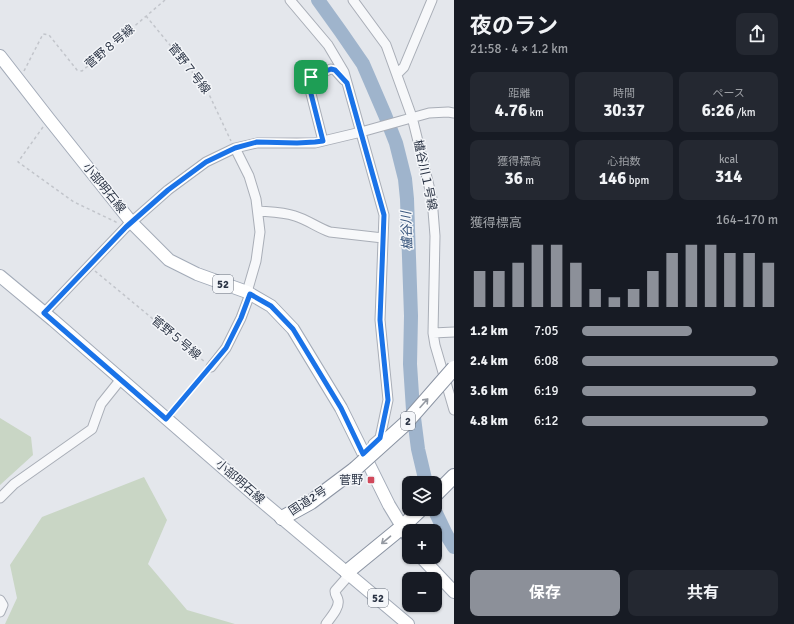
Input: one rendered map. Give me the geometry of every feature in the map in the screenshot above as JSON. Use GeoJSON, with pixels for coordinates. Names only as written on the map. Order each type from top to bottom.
{"type":"FeatureCollection","features":[{"type":"Feature","properties":{"kind":"highway","name":"国道2号"},"geometry":{"type":"LineString","coordinates":[[282,518],[311,502],[355,469],[405,424],[454,368]]}},
{"type":"Feature","properties":{"kind":"highway"},"geometry":{"type":"LineString","coordinates":[[442,488],[454,476]]}},
{"type":"Feature","properties":{"kind":"highway"},"geometry":{"type":"LineString","coordinates":[[348,573],[402,535]]}},
{"type":"Feature","properties":{"kind":"main road","name":"小部明石線"},"geometry":{"type":"LineString","coordinates":[[0,56],[129,225],[169,260],[197,274],[248,293],[271,306],[293,329],[341,408],[389,505],[402,526]]}},
{"type":"Feature","properties":{"kind":"main road","name":"小部明石線"},"geometry":{"type":"LineString","coordinates":[[0,276],[408,624]]}},
{"type":"Feature","properties":{"kind":"main road"},"geometry":{"type":"LineString","coordinates":[[428,564],[454,592]]}},
{"type":"Feature","properties":{"kind":"street"},"geometry":{"type":"LineString","coordinates":[[290,0],[328,45],[344,72],[384,215],[380,320],[388,400],[380,438],[363,454]]}},
{"type":"Feature","properties":{"kind":"street","name":"櫨谷川１号線"},"geometry":{"type":"LineString","coordinates":[[353,0],[386,45],[412,117],[432,198],[435,236],[433,333],[435,345],[454,410]]}},
{"type":"Feature","properties":{"kind":"street"},"geometry":{"type":"LineString","coordinates":[[397,74],[404,67],[432,0]]}},
{"type":"Feature","properties":{"kind":"street"},"geometry":{"type":"LineString","coordinates":[[323,141],[308,79],[331,69],[335,70],[347,83]]}},
{"type":"Feature","properties":{"kind":"street"},"geometry":{"type":"LineString","coordinates":[[44,313],[129,225],[168,190],[206,162],[235,148],[257,142],[303,143],[323,141],[429,113],[454,113]]}},
{"type":"Feature","properties":{"kind":"street"},"geometry":{"type":"LineString","coordinates":[[210,367],[226,348],[241,318],[256,261],[260,232],[256,199],[249,176],[235,148]]}},
{"type":"Feature","properties":{"kind":"street"},"geometry":{"type":"LineString","coordinates":[[258,211],[297,216],[322,230],[330,232],[383,238]]}},
{"type":"Feature","properties":{"kind":"street"},"geometry":{"type":"LineString","coordinates":[[433,333],[454,332]]}},
{"type":"Feature","properties":{"kind":"street"},"geometry":{"type":"LineString","coordinates":[[0,498],[14,484],[92,429],[101,404],[121,379]]}},
{"type":"Feature","properties":{"kind":"street"},"geometry":{"type":"LineString","coordinates":[[326,624],[338,605],[335,591],[348,573]]}},
{"type":"Feature","properties":{"kind":"street"},"geometry":{"type":"LineString","coordinates":[[0,600],[3,605],[0,612]]}},
{"type":"Feature","properties":{"kind":"path","name":"菅野８号線"},"geometry":{"type":"LineString","coordinates":[[18,80],[43,34],[49,35],[77,70],[82,71],[165,0]]}},
{"type":"Feature","properties":{"kind":"path","name":"菅野７号線"},"geometry":{"type":"LineString","coordinates":[[146,16],[208,90],[235,148]]}},
{"type":"Feature","properties":{"kind":"path"},"geometry":{"type":"LineString","coordinates":[[49,119],[18,162],[74,202],[129,225]]}},
{"type":"Feature","properties":{"kind":"path","name":"菅野５号線"},"geometry":{"type":"LineString","coordinates":[[89,266],[210,367],[166,419]]}},
{"type":"Feature","properties":{"kind":"green space"},"geometry":{"type":"Polygon","coordinates":[[[0,418],[31,437],[33,455],[0,485],[0,418]]]}},
{"type":"Feature","properties":{"kind":"green space"},"geometry":{"type":"Polygon","coordinates":[[[144,477],[167,520],[148,564],[187,610],[235,624],[5,624],[17,598],[10,565],[42,517],[144,477]]]}},
{"type":"Feature","properties":{"kind":"waterway","name":"櫨谷川"},"geometry":{"type":"LineString","coordinates":[[318,0],[363,64],[396,143],[405,179],[411,316],[410,364],[413,410],[418,449],[424,476]]}},
{"type":"Feature","properties":{"kind":"waterway","name":"櫨谷川"},"geometry":{"type":"LineString","coordinates":[[437,516],[454,547]]}},
{"type":"Feature","properties":{"kind":"place","name":"菅野"},"geometry":{"type":"Point","coordinates":[371,480]}},
{"type":"Feature","properties":{"kind":"route"},"geometry":{"type":"LineString","coordinates":[[331,69],[335,70],[347,83],[384,215],[380,320],[388,400],[380,438],[363,454],[341,408],[293,329],[271,306],[250,294],[241,318],[226,348],[166,419],[44,313],[126,227],[168,190],[206,162],[235,148],[257,142],[297,143],[323,141],[308,82],[308,79],[311,77],[331,69]]}}]}
